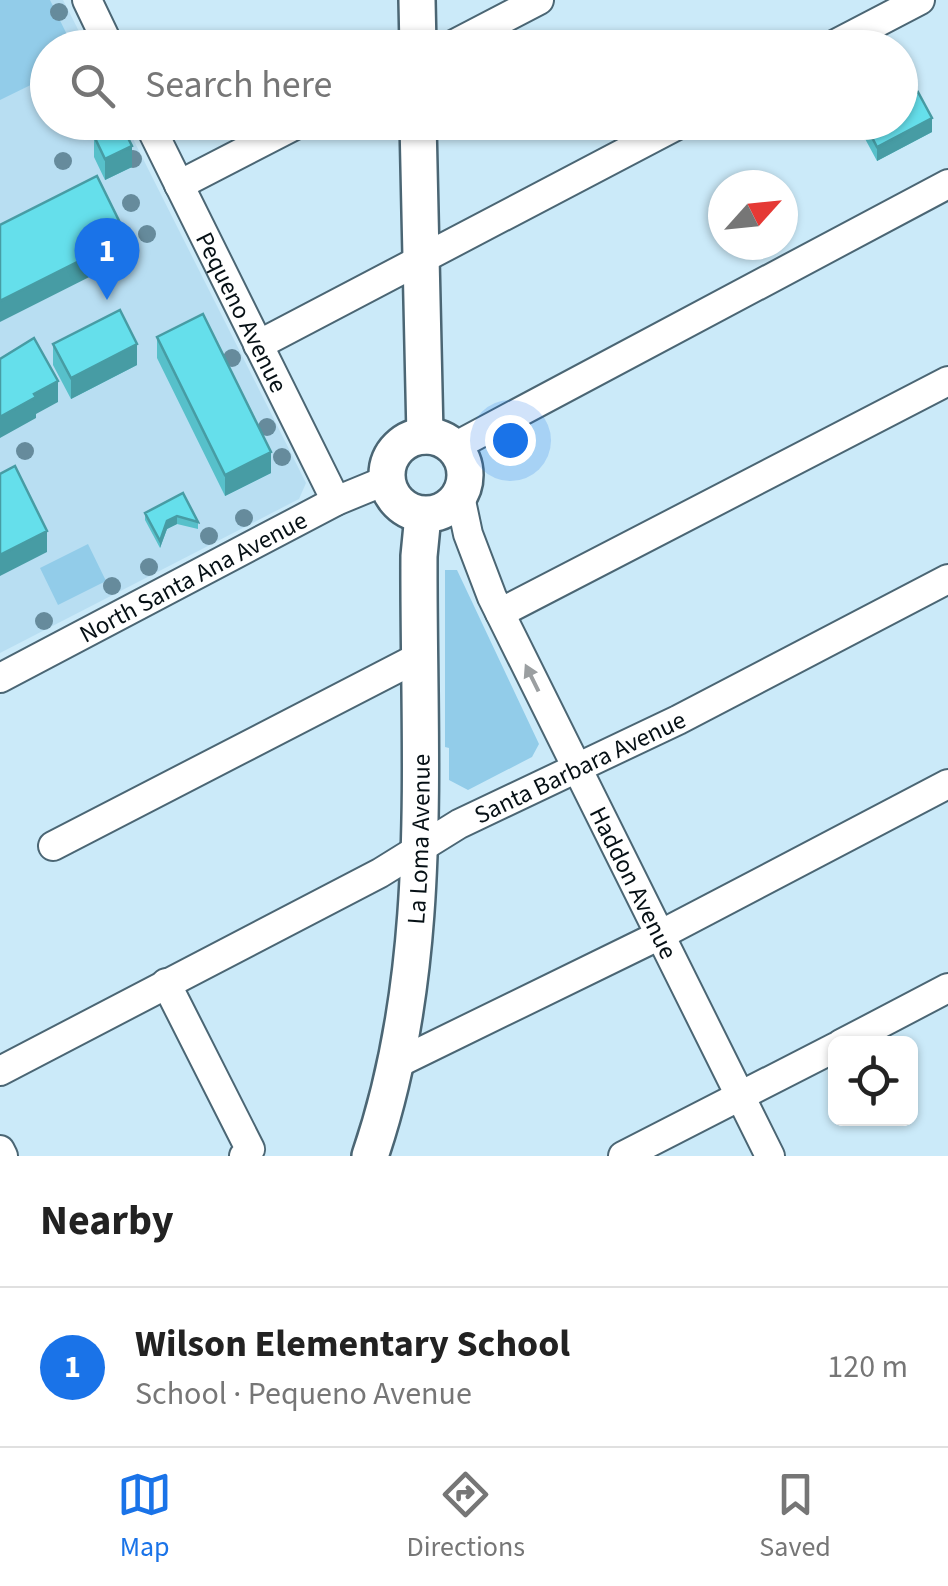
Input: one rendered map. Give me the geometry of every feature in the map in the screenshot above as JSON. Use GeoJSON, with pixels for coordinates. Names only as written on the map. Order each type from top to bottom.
{"type":"FeatureCollection","features":[{"type":"Feature","properties":{"kind":"main road"},"geometry":{"type":"LineString","coordinates":[[417,0],[418,30]]}},
{"type":"Feature","properties":{"kind":"main road"},"geometry":{"type":"LineString","coordinates":[[418,140],[418,260],[440,442],[466,476],[460,496],[444,511],[423,515],[395,500],[387,480],[389,462],[399,446],[440,442]]}},
{"type":"Feature","properties":{"kind":"main road","name":"La Loma Avenue"},"geometry":{"type":"LineString","coordinates":[[370,1156],[398,1063],[415,945],[423,515]]}},
{"type":"Feature","properties":{"kind":"street"},"geometry":{"type":"LineString","coordinates":[[87,0],[101,30]]}},
{"type":"Feature","properties":{"kind":"street"},"geometry":{"type":"LineString","coordinates":[[482,30],[539,0]]}},
{"type":"Feature","properties":{"kind":"street"},"geometry":{"type":"LineString","coordinates":[[862,30],[920,0]]}},
{"type":"Feature","properties":{"kind":"street","name":"Pequeno Avenue"},"geometry":{"type":"LineString","coordinates":[[157,140],[336,501]]}},
{"type":"Feature","properties":{"kind":"street"},"geometry":{"type":"LineString","coordinates":[[179,186],[267,140]]}},
{"type":"Feature","properties":{"kind":"street"},"geometry":{"type":"LineString","coordinates":[[258,344],[648,140]]}},
{"type":"Feature","properties":{"kind":"street"},"geometry":{"type":"LineString","coordinates":[[440,442],[948,184]]}},
{"type":"Feature","properties":{"kind":"street"},"geometry":{"type":"LineString","coordinates":[[500,613],[948,382]]}},
{"type":"Feature","properties":{"kind":"street","name":"North Santa Ana Avenue"},"geometry":{"type":"LineString","coordinates":[[0,678],[336,501],[387,480]]}},
{"type":"Feature","properties":{"kind":"street","name":"Haddon Avenue"},"geometry":{"type":"LineString","coordinates":[[460,496],[468,534],[500,613],[770,1156]]}},
{"type":"Feature","properties":{"kind":"street","name":"Santa Barbara Avenue"},"geometry":{"type":"LineString","coordinates":[[0,1071],[576,765],[678,720],[948,579]]}},
{"type":"Feature","properties":{"kind":"street"},"geometry":{"type":"LineString","coordinates":[[53,846],[418,658]]}},
{"type":"Feature","properties":{"kind":"street"},"geometry":{"type":"LineString","coordinates":[[398,1063],[658,936],[948,784]]}},
{"type":"Feature","properties":{"kind":"street"},"geometry":{"type":"LineString","coordinates":[[166,984],[250,1149],[244,1156]]}},
{"type":"Feature","properties":{"kind":"street"},"geometry":{"type":"LineString","coordinates":[[855,1036],[948,988]]}},
{"type":"Feature","properties":{"kind":"street"},"geometry":{"type":"LineString","coordinates":[[623,1156],[828,1050]]}},
{"type":"Feature","properties":{"kind":"shaded area"},"geometry":{"type":"Polygon","coordinates":[[[0,0],[63,0],[78,30],[30,30],[30,140],[134,140],[306,483],[299,499],[0,653],[0,0]]]}},
{"type":"Feature","properties":{"kind":"shaded area"},"geometry":{"type":"Polygon","coordinates":[[[0,0],[50,0],[65,30],[30,30],[30,85],[0,100],[0,0]]]}},
{"type":"Feature","properties":{"kind":"shaded area"},"geometry":{"type":"Polygon","coordinates":[[[88,544],[106,581],[58,605],[40,568],[88,544]]]}},
{"type":"Feature","properties":{"kind":"shaded area"},"geometry":{"type":"Polygon","coordinates":[[[445,570],[457,570],[539,744],[532,757],[468,790],[449,780],[449,748],[445,747],[445,570]]]}},
{"type":"Feature","properties":{"kind":"building"},"geometry":{"type":"Polygon","coordinates":[[[918,92],[932,118],[918,125],[918,92]]]}},
{"type":"Feature","properties":{"kind":"building"},"geometry":{"type":"Polygon","coordinates":[[[96,140],[129,140],[132,146],[105,159],[96,140]]]}},
{"type":"Feature","properties":{"kind":"building"},"geometry":{"type":"Polygon","coordinates":[[[97,176],[127,237],[0,301],[0,225],[97,176]]]}},
{"type":"Feature","properties":{"kind":"building"},"geometry":{"type":"Polygon","coordinates":[[[120,310],[137,344],[71,378],[53,344],[120,310]]]}},
{"type":"Feature","properties":{"kind":"building"},"geometry":{"type":"Polygon","coordinates":[[[203,314],[271,452],[225,475],[157,337],[203,314]]]}},
{"type":"Feature","properties":{"kind":"building"},"geometry":{"type":"Polygon","coordinates":[[[34,338],[58,381],[0,417],[0,359],[34,338]]]}},
{"type":"Feature","properties":{"kind":"building"},"geometry":{"type":"Polygon","coordinates":[[[15,466],[47,531],[0,555],[0,474],[15,466]]]}},
{"type":"Feature","properties":{"kind":"building"},"geometry":{"type":"Polygon","coordinates":[[[183,493],[198,522],[177,516],[167,521],[160,541],[145,513],[183,493]]]}},
{"type":"Feature","properties":{"kind":"place","name":"Wilson Elementary School"},"geometry":{"type":"Point","coordinates":[107,300]}}]}
